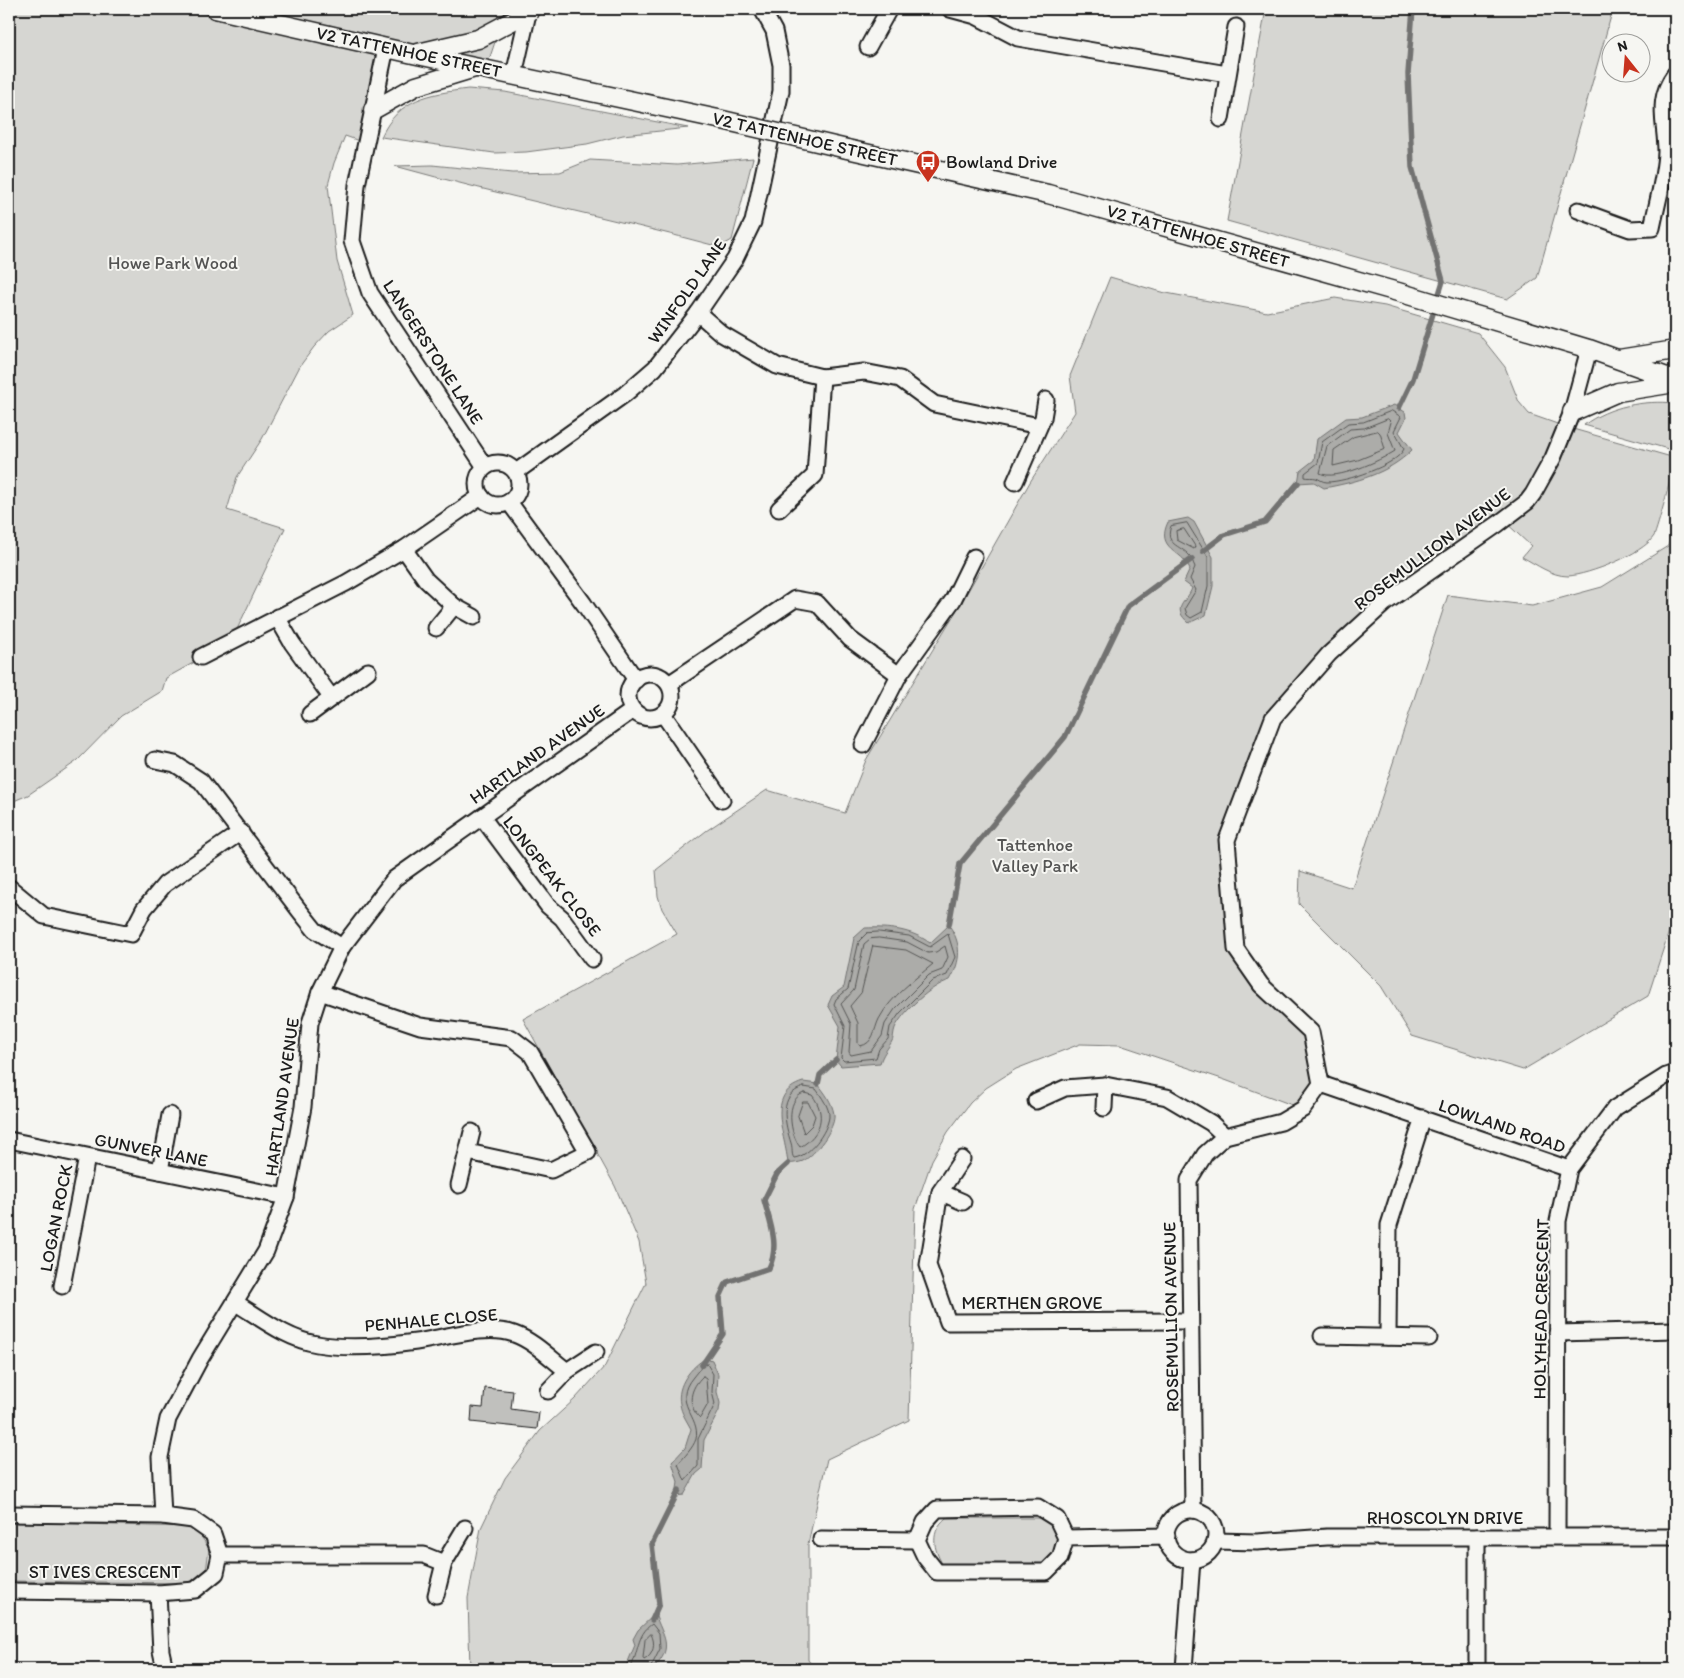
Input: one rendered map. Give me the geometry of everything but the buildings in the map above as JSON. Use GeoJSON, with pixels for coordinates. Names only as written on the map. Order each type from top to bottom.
{"type":"FeatureCollection","features":[{"type":"Feature","properties":{"kind":"street","name":"V2 TATTENHOE STREET"},"geometry":{"type":"LineString","coordinates":[[215,9],[475,68],[718,119],[1048,194],[1398,292],[1616,359],[1675,382]]}},
{"type":"Feature","properties":{"kind":"street","name":"WINFOLD LANE"},"geometry":{"type":"LineString","coordinates":[[516,472],[631,389],[655,368],[698,313],[734,260],[753,222],[781,91],[781,65],[774,31],[762,9]]}},
{"type":"Feature","properties":{"kind":"street"},"geometry":{"type":"LineString","coordinates":[[868,47],[889,9]]}},
{"type":"Feature","properties":{"kind":"street"},"geometry":{"type":"LineString","coordinates":[[950,9],[976,16],[1018,38],[1227,74]]}},
{"type":"Feature","properties":{"kind":"street"},"geometry":{"type":"LineString","coordinates":[[413,54],[478,39],[529,10]]}},
{"type":"Feature","properties":{"kind":"street"},"geometry":{"type":"LineString","coordinates":[[514,75],[529,10]]}},
{"type":"Feature","properties":{"kind":"street"},"geometry":{"type":"LineString","coordinates":[[1221,119],[1236,27]]}},
{"type":"Feature","properties":{"kind":"street","name":"LANGERSTONE LANE"},"geometry":{"type":"LineString","coordinates":[[386,48],[357,185],[352,241],[370,293],[485,467]]}},
{"type":"Feature","properties":{"kind":"street"},"geometry":{"type":"LineString","coordinates":[[373,110],[416,86],[475,68]]}},
{"type":"Feature","properties":{"kind":"street"},"geometry":{"type":"LineString","coordinates":[[1578,210],[1630,229],[1652,228],[1666,151],[1662,110],[1666,86],[1675,74]]}},
{"type":"Feature","properties":{"kind":"street"},"geometry":{"type":"LineString","coordinates":[[698,313],[722,334],[777,366],[822,377],[864,372],[900,379],[934,404],[1039,426]]}},
{"type":"Feature","properties":{"kind":"street","name":"ROSEMULLION AVENUE"},"geometry":{"type":"LineString","coordinates":[[1193,1510],[1189,1321],[1189,1180],[1204,1154],[1225,1136],[1281,1122],[1303,1109],[1321,1084],[1311,1032],[1261,985],[1236,949],[1227,840],[1273,718],[1329,654],[1385,602],[1526,502],[1553,458],[1572,412],[1588,350]]}},
{"type":"Feature","properties":{"kind":"street"},"geometry":{"type":"LineString","coordinates":[[1616,359],[1675,350]]}},
{"type":"Feature","properties":{"kind":"street"},"geometry":{"type":"LineString","coordinates":[[779,509],[815,475],[822,377]]}},
{"type":"Feature","properties":{"kind":"street"},"geometry":{"type":"LineString","coordinates":[[1572,412],[1618,392],[1675,382]]}},
{"type":"Feature","properties":{"kind":"street"},"geometry":{"type":"LineString","coordinates":[[1015,482],[1043,418],[1046,400]]}},
{"type":"Feature","properties":{"kind":"street"},"geometry":{"type":"LineString","coordinates":[[505,463],[516,472],[520,485],[514,498],[509,502],[497,505],[485,500],[481,496],[477,484],[478,477],[485,467],[491,464],[505,463]]}},
{"type":"Feature","properties":{"kind":"street"},"geometry":{"type":"LineString","coordinates":[[201,658],[277,617],[346,583],[404,549],[481,496]]}},
{"type":"Feature","properties":{"kind":"street"},"geometry":{"type":"LineString","coordinates":[[509,502],[584,604],[636,680]]}},
{"type":"Feature","properties":{"kind":"street"},"geometry":{"type":"LineString","coordinates":[[404,549],[426,580],[454,606],[474,617]]}},
{"type":"Feature","properties":{"kind":"street"},"geometry":{"type":"LineString","coordinates":[[863,745],[899,675],[953,600],[974,557]]}},
{"type":"Feature","properties":{"kind":"street"},"geometry":{"type":"LineString","coordinates":[[669,684],[795,599],[817,603],[850,639],[899,675]]}},
{"type":"Feature","properties":{"kind":"street"},"geometry":{"type":"LineString","coordinates":[[436,628],[454,606]]}},
{"type":"Feature","properties":{"kind":"street"},"geometry":{"type":"LineString","coordinates":[[277,617],[292,643],[332,697]]}},
{"type":"Feature","properties":{"kind":"street"},"geometry":{"type":"LineString","coordinates":[[310,714],[368,671]]}},
{"type":"Feature","properties":{"kind":"street"},"geometry":{"type":"LineString","coordinates":[[649,674],[660,676],[669,684],[672,699],[663,714],[649,718],[633,710],[629,693],[636,680],[649,674]]}},
{"type":"Feature","properties":{"kind":"street","name":"HARTLAND AVENUE"},"geometry":{"type":"LineString","coordinates":[[163,1516],[160,1457],[168,1419],[200,1359],[236,1303],[266,1251],[286,1197],[303,1106],[310,1023],[320,992],[342,947],[394,878],[633,710]]}},
{"type":"Feature","properties":{"kind":"street"},"geometry":{"type":"LineString","coordinates":[[663,714],[722,800]]}},
{"type":"Feature","properties":{"kind":"street"},"geometry":{"type":"LineString","coordinates":[[155,760],[175,764],[201,781],[315,930],[342,947]]}},
{"type":"Feature","properties":{"kind":"street","name":"LONGPEAK CLOSE"},"geometry":{"type":"LineString","coordinates":[[482,817],[548,906],[562,918],[592,959]]}},
{"type":"Feature","properties":{"kind":"street"},"geometry":{"type":"LineString","coordinates":[[9,887],[44,916],[131,934],[144,909],[165,884],[241,832]]}},
{"type":"Feature","properties":{"kind":"street"},"geometry":{"type":"LineString","coordinates":[[320,992],[420,1026],[512,1038],[530,1052],[588,1152],[551,1170],[468,1152]]}},
{"type":"Feature","properties":{"kind":"street","name":"HOLYHEAD CRESCENT"},"geometry":{"type":"LineString","coordinates":[[1557,1536],[1558,1221],[1569,1169],[1615,1108],[1675,1072]]}},
{"type":"Feature","properties":{"kind":"street","name":"LOWLAND ROAD"},"geometry":{"type":"LineString","coordinates":[[1321,1084],[1569,1169]]}},
{"type":"Feature","properties":{"kind":"street"},"geometry":{"type":"LineString","coordinates":[[1036,1101],[1065,1088],[1105,1085],[1167,1097],[1211,1123],[1225,1136]]}},
{"type":"Feature","properties":{"kind":"street"},"geometry":{"type":"LineString","coordinates":[[1104,1108],[1105,1085]]}},
{"type":"Feature","properties":{"kind":"street"},"geometry":{"type":"LineString","coordinates":[[160,1171],[170,1115]]}},
{"type":"Feature","properties":{"kind":"street","name":"LOWLAND ROAD"},"geometry":{"type":"LineString","coordinates":[[1388,1337],[1390,1225],[1424,1118]]}},
{"type":"Feature","properties":{"kind":"street"},"geometry":{"type":"LineString","coordinates":[[459,1185],[472,1132]]}},
{"type":"Feature","properties":{"kind":"street","name":"GUNVER LANE"},"geometry":{"type":"LineString","coordinates":[[9,1140],[286,1197]]}},
{"type":"Feature","properties":{"kind":"street","name":"LOGAN ROCK"},"geometry":{"type":"LineString","coordinates":[[62,1286],[87,1157]]}},
{"type":"Feature","properties":{"kind":"street","name":"MERTHEN GROVE"},"geometry":{"type":"LineString","coordinates":[[962,1159],[940,1192],[928,1265],[948,1322],[1189,1321]]}},
{"type":"Feature","properties":{"kind":"street"},"geometry":{"type":"LineString","coordinates":[[940,1192],[963,1202]]}},
{"type":"Feature","properties":{"kind":"street","name":"PENHALE CLOSE"},"geometry":{"type":"LineString","coordinates":[[236,1303],[294,1338],[318,1344],[366,1345],[414,1342],[482,1332],[514,1334],[530,1342],[567,1372]]}},
{"type":"Feature","properties":{"kind":"street"},"geometry":{"type":"LineString","coordinates":[[1557,1333],[1675,1330]]}},
{"type":"Feature","properties":{"kind":"street"},"geometry":{"type":"LineString","coordinates":[[1322,1336],[1429,1338]]}},
{"type":"Feature","properties":{"kind":"street"},"geometry":{"type":"LineString","coordinates":[[548,1391],[567,1372],[596,1352]]}},
{"type":"Feature","properties":{"kind":"street"},"geometry":{"type":"LineString","coordinates":[[1038,1507],[1057,1519],[1066,1538],[1060,1558],[1046,1572],[937,1572],[925,1557],[917,1540],[925,1522],[938,1508],[1038,1507]]}},
{"type":"Feature","properties":{"kind":"street"},"geometry":{"type":"LineString","coordinates":[[1193,1510],[1206,1515],[1212,1520],[1215,1527],[1216,1541],[1207,1554],[1192,1560],[1174,1553],[1167,1536],[1170,1523],[1174,1518],[1180,1513],[1193,1510]]}},
{"type":"Feature","properties":{"kind":"street"},"geometry":{"type":"LineString","coordinates":[[9,1514],[163,1516],[192,1520],[213,1534],[220,1555],[424,1555],[444,1563]]}},
{"type":"Feature","properties":{"kind":"street"},"geometry":{"type":"LineString","coordinates":[[436,1595],[444,1563],[465,1528]]}},
{"type":"Feature","properties":{"kind":"street"},"geometry":{"type":"LineString","coordinates":[[1066,1538],[1167,1536]]}},
{"type":"Feature","properties":{"kind":"street","name":"RHOSCOLYN DRIVE"},"geometry":{"type":"LineString","coordinates":[[1216,1541],[1258,1542],[1326,1537],[1675,1537]]}},
{"type":"Feature","properties":{"kind":"street"},"geometry":{"type":"LineString","coordinates":[[1477,1537],[1477,1669]]}},
{"type":"Feature","properties":{"kind":"street"},"geometry":{"type":"LineString","coordinates":[[822,1539],[917,1540]]}},
{"type":"Feature","properties":{"kind":"street","name":"ST IVES CRESCENT"},"geometry":{"type":"LineString","coordinates":[[9,1591],[158,1593],[196,1590],[216,1572],[220,1555]]}},
{"type":"Feature","properties":{"kind":"street"},"geometry":{"type":"LineString","coordinates":[[1184,1669],[1192,1560]]}},
{"type":"Feature","properties":{"kind":"street"},"geometry":{"type":"LineString","coordinates":[[158,1593],[161,1651],[165,1669]]}},
{"type":"Feature","properties":{"kind":"green space","name":"Howe Park Wood"},"geometry":{"type":"Polygon","coordinates":[[[9,9],[215,9],[386,48],[365,143],[345,136],[334,163],[328,185],[337,261],[353,315],[329,331],[300,366],[262,439],[237,477],[227,510],[285,528],[231,642],[166,678],[162,691],[121,716],[77,761],[28,795],[9,803],[9,9]]]}},
{"type":"Feature","properties":{"kind":"green space"},"geometry":{"type":"Polygon","coordinates":[[[252,9],[506,9],[486,69],[252,9]]]}},
{"type":"Feature","properties":{"kind":"green space"},"geometry":{"type":"Polygon","coordinates":[[[1266,9],[1613,9],[1607,32],[1602,32],[1602,48],[1537,278],[1507,299],[1227,221],[1266,9]]]}},
{"type":"Feature","properties":{"kind":"green space"},"geometry":{"type":"Polygon","coordinates":[[[468,89],[505,92],[688,128],[623,135],[587,144],[526,152],[494,153],[381,137],[388,124],[406,106],[428,96],[468,89]]]}},
{"type":"Feature","properties":{"kind":"green space"},"geometry":{"type":"Polygon","coordinates":[[[753,158],[732,240],[720,247],[395,166],[432,165],[512,173],[560,172],[590,160],[677,165],[753,158]]]}},
{"type":"Feature","properties":{"kind":"green space","name":"Tattenhoe Valley Park"},"geometry":{"type":"Polygon","coordinates":[[[1110,277],[1161,292],[1267,312],[1335,298],[1385,306],[1478,333],[1505,367],[1519,402],[1529,414],[1566,427],[1675,458],[1654,536],[1639,550],[1627,556],[1601,568],[1568,576],[1550,572],[1522,557],[1531,546],[1503,520],[1385,603],[1273,718],[1227,841],[1236,949],[1311,1032],[1321,1084],[1303,1109],[1225,1080],[1120,1045],[1080,1044],[1016,1069],[986,1088],[970,1103],[948,1132],[932,1160],[915,1209],[909,1420],[827,1459],[808,1544],[808,1660],[815,1669],[470,1669],[468,1598],[481,1528],[505,1478],[540,1431],[575,1399],[605,1366],[646,1283],[639,1242],[615,1186],[523,1019],[677,934],[662,909],[658,896],[656,870],[706,831],[767,790],[845,813],[866,760],[964,598],[1030,482],[1075,412],[1070,376],[1110,277]]]}},
{"type":"Feature","properties":{"kind":"green space"},"geometry":{"type":"Polygon","coordinates":[[[1651,402],[1675,403],[1675,451],[1584,425],[1604,413],[1627,406],[1651,402]]]}},
{"type":"Feature","properties":{"kind":"green space"},"geometry":{"type":"Polygon","coordinates":[[[1675,526],[1675,913],[1648,996],[1523,1070],[1412,1036],[1381,986],[1299,904],[1300,871],[1352,888],[1448,595],[1532,606],[1602,587],[1668,546],[1675,526]]]}},
{"type":"Feature","properties":{"kind":"green space"},"geometry":{"type":"Polygon","coordinates":[[[946,1518],[1048,1518],[1061,1538],[1050,1564],[1035,1567],[943,1565],[935,1547],[935,1534],[946,1518]]]}},
{"type":"Feature","properties":{"kind":"green space"},"geometry":{"type":"Polygon","coordinates":[[[9,1522],[189,1527],[201,1536],[209,1549],[206,1571],[191,1583],[9,1581],[9,1522]]]}},
{"type":"Feature","properties":{"kind":"water"},"geometry":{"type":"Polygon","coordinates":[[[1394,405],[1405,412],[1406,418],[1399,432],[1412,450],[1403,458],[1371,476],[1348,483],[1324,488],[1314,482],[1298,483],[1300,471],[1314,460],[1317,439],[1346,418],[1362,417],[1394,405]]]}},
{"type":"Feature","properties":{"kind":"water"},"geometry":{"type":"Polygon","coordinates":[[[1188,518],[1194,522],[1213,557],[1213,586],[1206,615],[1189,623],[1183,618],[1180,609],[1192,588],[1184,582],[1190,569],[1186,562],[1167,544],[1165,538],[1168,522],[1188,518]]]}},
{"type":"Feature","properties":{"kind":"water"},"geometry":{"type":"Polygon","coordinates":[[[949,925],[958,946],[958,959],[950,980],[935,987],[904,1014],[895,1028],[892,1041],[880,1063],[841,1066],[836,1060],[840,1026],[828,1005],[832,996],[844,987],[854,938],[865,928],[882,928],[907,932],[930,943],[949,925]]]}},
{"type":"Feature","properties":{"kind":"water"},"geometry":{"type":"Polygon","coordinates":[[[803,1082],[818,1084],[832,1106],[834,1120],[824,1140],[808,1158],[800,1162],[788,1164],[780,1117],[781,1106],[784,1096],[791,1088],[803,1082]]]}},
{"type":"Feature","properties":{"kind":"water"},"geometry":{"type":"Polygon","coordinates":[[[706,1358],[712,1360],[718,1374],[719,1411],[704,1440],[702,1469],[696,1474],[684,1495],[676,1496],[678,1482],[672,1462],[685,1448],[691,1429],[681,1407],[680,1390],[690,1371],[706,1358]]]}},
{"type":"Feature","properties":{"kind":"water"},"geometry":{"type":"Polygon","coordinates":[[[655,1614],[664,1636],[664,1654],[653,1669],[625,1669],[635,1645],[633,1639],[638,1630],[655,1614]]]}},
{"type":"Feature","properties":{"kind":"waterway"},"geometry":{"type":"LineString","coordinates":[[1399,408],[1413,379],[1443,281],[1412,167],[1408,74],[1413,9]]}},
{"type":"Feature","properties":{"kind":"waterway"},"geometry":{"type":"LineString","coordinates":[[1203,551],[1224,535],[1265,522],[1298,483]]}},
{"type":"Feature","properties":{"kind":"waterway"},"geometry":{"type":"LineString","coordinates":[[949,925],[960,864],[1065,737],[1128,606],[1192,559]]}},
{"type":"Feature","properties":{"kind":"waterway"},"geometry":{"type":"LineString","coordinates":[[818,1084],[820,1075],[836,1060]]}},
{"type":"Feature","properties":{"kind":"waterway"},"geometry":{"type":"LineString","coordinates":[[702,1365],[723,1334],[720,1297],[727,1282],[769,1268],[774,1251],[774,1242],[764,1200],[777,1174],[788,1164]]}},
{"type":"Feature","properties":{"kind":"waterway"},"geometry":{"type":"LineString","coordinates":[[652,1620],[659,1604],[652,1544],[679,1490]]}},
{"type":"Feature","properties":{"kind":"place","name":"Bowland Drive"},"geometry":{"type":"Point","coordinates":[928,183]}}]}
